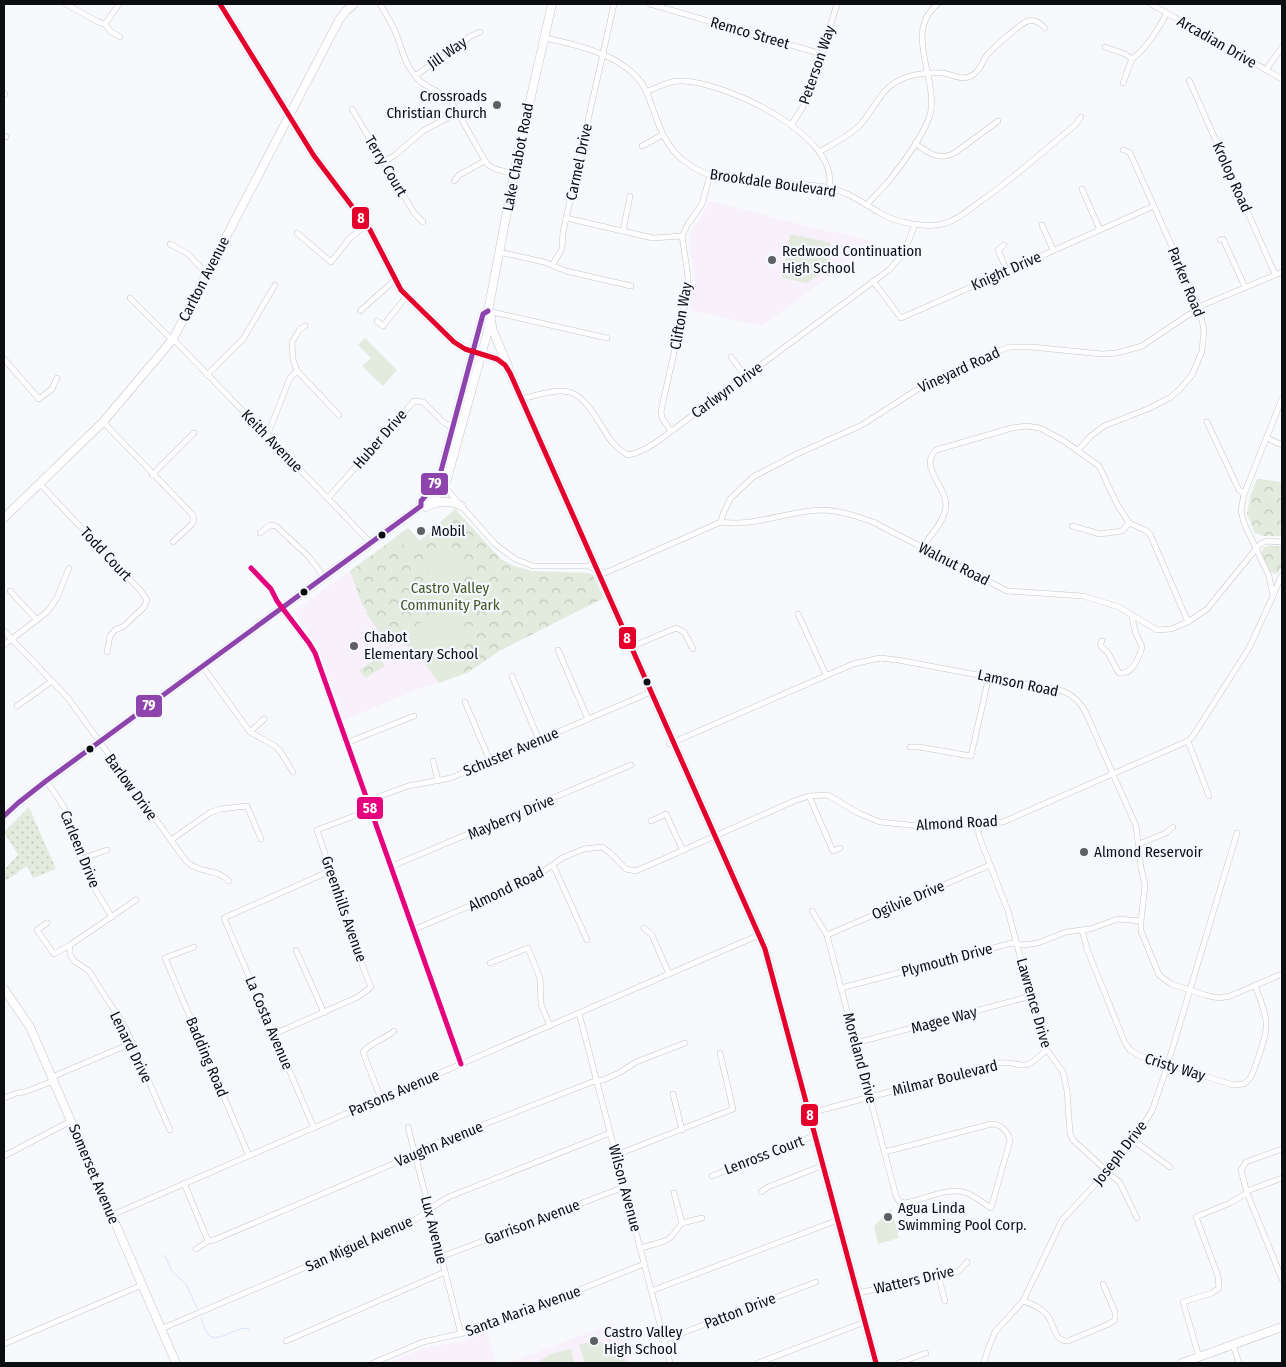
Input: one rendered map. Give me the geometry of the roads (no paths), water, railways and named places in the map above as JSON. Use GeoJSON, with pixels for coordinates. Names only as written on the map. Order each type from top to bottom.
{"type":"FeatureCollection","features":[{"type":"Feature","properties":{"kind":"street"},"geometry":{"type":"LineString","coordinates":[[66,4],[105,24],[110,31],[120,37]]}},
{"type":"Feature","properties":{"kind":"street"},"geometry":{"type":"LineString","coordinates":[[105,24],[119,4]]}},
{"type":"Feature","properties":{"kind":"street"},"geometry":{"type":"LineString","coordinates":[[220,4],[330,179],[366,224],[406,297],[454,342],[465,349],[499,360],[510,373]]}},
{"type":"Feature","properties":{"kind":"street","name":"Carlton Avenue"},"geometry":{"type":"LineString","coordinates":[[4,518],[103,422],[172,340],[339,20],[354,4]]}},
{"type":"Feature","properties":{"kind":"street"},"geometry":{"type":"LineString","coordinates":[[380,4],[394,30],[402,54],[415,76],[424,85],[444,93],[451,101],[485,160],[495,169],[514,174]]}},
{"type":"Feature","properties":{"kind":"street","name":"Lake Chabot Road"},"geometry":{"type":"LineString","coordinates":[[4,816],[46,781],[282,607],[424,506],[441,483],[451,468],[457,429],[489,314],[514,174],[552,4]]}},
{"type":"Feature","properties":{"kind":"street","name":"Carmel Drive"},"geometry":{"type":"LineString","coordinates":[[553,264],[562,249],[563,232],[614,4]]}},
{"type":"Feature","properties":{"kind":"street","name":"Remco Street"},"geometry":{"type":"LineString","coordinates":[[650,4],[822,54]]}},
{"type":"Feature","properties":{"kind":"street","name":"Peterson Way"},"geometry":{"type":"LineString","coordinates":[[791,125],[806,101],[837,4]]}},
{"type":"Feature","properties":{"kind":"street"},"geometry":{"type":"LineString","coordinates":[[867,205],[891,178],[926,125],[931,110],[922,32],[926,17],[938,4]]}},
{"type":"Feature","properties":{"kind":"street","name":"Arcadian Drive"},"geometry":{"type":"LineString","coordinates":[[1151,4],[1282,79]]}},
{"type":"Feature","properties":{"kind":"street"},"geometry":{"type":"LineString","coordinates":[[1123,83],[1132,59],[1144,49],[1167,13]]}},
{"type":"Feature","properties":{"kind":"street"},"geometry":{"type":"LineString","coordinates":[[819,152],[858,127],[892,84],[905,78],[928,73],[945,73],[960,78],[971,76],[980,69],[988,54],[1023,23],[1036,21],[1044,28]]}},
{"type":"Feature","properties":{"kind":"street","name":"Jill Way"},"geometry":{"type":"LineString","coordinates":[[415,76],[480,32]]}},
{"type":"Feature","properties":{"kind":"street","name":"Brookdale Boulevard"},"geometry":{"type":"LineString","coordinates":[[545,38],[602,54],[626,66],[646,92],[662,135],[670,148],[700,172],[738,181],[829,188],[851,196],[888,217],[915,224],[937,225],[950,222],[962,216],[1075,126],[1081,117]]}},
{"type":"Feature","properties":{"kind":"street"},"geometry":{"type":"LineString","coordinates":[[1105,47],[1125,54],[1132,59]]}},
{"type":"Feature","properties":{"kind":"street"},"geometry":{"type":"LineString","coordinates":[[1266,70],[1282,47]]}},
{"type":"Feature","properties":{"kind":"street","name":"Krolop Road"},"geometry":{"type":"LineString","coordinates":[[1189,80],[1276,274]]}},
{"type":"Feature","properties":{"kind":"street"},"geometry":{"type":"LineString","coordinates":[[646,92],[674,81],[685,81],[698,83],[748,100],[768,110],[791,125],[809,140],[819,152],[829,172],[829,188]]}},
{"type":"Feature","properties":{"kind":"street","name":"Terry Court"},"geometry":{"type":"LineString","coordinates":[[352,109],[414,214],[423,222]]}},
{"type":"Feature","properties":{"kind":"street"},"geometry":{"type":"LineString","coordinates":[[384,162],[423,131],[458,112]]}},
{"type":"Feature","properties":{"kind":"street"},"geometry":{"type":"LineString","coordinates":[[915,143],[934,156],[948,156],[998,121]]}},
{"type":"Feature","properties":{"kind":"street"},"geometry":{"type":"LineString","coordinates":[[642,146],[662,135]]}},
{"type":"Feature","properties":{"kind":"street","name":"Parker Road"},"geometry":{"type":"LineString","coordinates":[[1077,451],[1100,429],[1171,397],[1186,383],[1197,367],[1204,343],[1204,330],[1198,307],[1131,155],[1123,150]]}},
{"type":"Feature","properties":{"kind":"street"},"geometry":{"type":"LineString","coordinates":[[454,181],[459,175],[485,160]]}},
{"type":"Feature","properties":{"kind":"street"},"geometry":{"type":"LineString","coordinates":[[566,218],[660,238],[682,236],[702,204],[710,175]]}},
{"type":"Feature","properties":{"kind":"street"},"geometry":{"type":"LineString","coordinates":[[1082,189],[1100,230]]}},
{"type":"Feature","properties":{"kind":"street"},"geometry":{"type":"LineString","coordinates":[[623,231],[630,196]]}},
{"type":"Feature","properties":{"kind":"street","name":"Knight Drive"},"geometry":{"type":"LineString","coordinates":[[873,281],[901,318],[1154,206]]}},
{"type":"Feature","properties":{"kind":"street"},"geometry":{"type":"LineString","coordinates":[[297,233],[331,262],[349,239],[366,224]]}},
{"type":"Feature","properties":{"kind":"street","name":"Carlwyn Drive"},"geometry":{"type":"LineString","coordinates":[[522,399],[558,391],[576,395],[587,404],[613,444],[628,455],[636,454],[648,448],[900,259],[908,246],[915,224]]}},
{"type":"Feature","properties":{"kind":"street"},"geometry":{"type":"LineString","coordinates":[[1042,225],[1053,250]]}},
{"type":"Feature","properties":{"kind":"street","name":"Clifton Way"},"geometry":{"type":"LineString","coordinates":[[671,431],[662,418],[661,411],[688,290],[688,276],[682,236]]}},
{"type":"Feature","properties":{"kind":"street"},"geometry":{"type":"LineString","coordinates":[[1220,240],[1223,239],[1245,287]]}},
{"type":"Feature","properties":{"kind":"street"},"geometry":{"type":"LineString","coordinates":[[170,244],[188,254],[207,274]]}},
{"type":"Feature","properties":{"kind":"street"},"geometry":{"type":"LineString","coordinates":[[1004,245],[998,250],[1007,271]]}},
{"type":"Feature","properties":{"kind":"street"},"geometry":{"type":"LineString","coordinates":[[499,252],[553,264],[566,271],[631,286]]}},
{"type":"Feature","properties":{"kind":"street","name":"Vineyard Road"},"geometry":{"type":"LineString","coordinates":[[721,522],[722,514],[730,499],[753,478],[789,457],[862,425],[921,387],[994,352],[1010,347],[1032,347],[1102,354],[1117,353],[1142,346],[1198,307],[1282,272]]}},
{"type":"Feature","properties":{"kind":"street"},"geometry":{"type":"LineString","coordinates":[[360,311],[395,280]]}},
{"type":"Feature","properties":{"kind":"street"},"geometry":{"type":"LineString","coordinates":[[207,374],[244,339],[276,285]]}},
{"type":"Feature","properties":{"kind":"street"},"geometry":{"type":"LineString","coordinates":[[377,321],[383,326],[406,297]]}},
{"type":"Feature","properties":{"kind":"street","name":"Keith Avenue"},"geometry":{"type":"LineString","coordinates":[[130,298],[207,374],[371,543]]}},
{"type":"Feature","properties":{"kind":"street"},"geometry":{"type":"LineString","coordinates":[[607,338],[489,314],[492,328],[507,361],[510,373],[651,692],[671,743],[716,836],[768,959],[876,1363]]}},
{"type":"Feature","properties":{"kind":"street"},"geometry":{"type":"LineString","coordinates":[[305,326],[300,329],[292,342],[297,372],[339,415]]}},
{"type":"Feature","properties":{"kind":"street"},"geometry":{"type":"LineString","coordinates":[[731,357],[745,376]]}},
{"type":"Feature","properties":{"kind":"street"},"geometry":{"type":"LineString","coordinates":[[4,359],[39,399],[52,389],[57,378]]}},
{"type":"Feature","properties":{"kind":"street"},"geometry":{"type":"LineString","coordinates":[[266,436],[290,378],[297,372]]}},
{"type":"Feature","properties":{"kind":"street"},"geometry":{"type":"LineString","coordinates":[[1273,596],[1268,576],[1255,550],[1241,511],[1244,494],[1282,399]]}},
{"type":"Feature","properties":{"kind":"street","name":"Huber Drive"},"geometry":{"type":"LineString","coordinates":[[328,498],[414,401],[423,402],[444,423],[457,429]]}},
{"type":"Feature","properties":{"kind":"street"},"geometry":{"type":"LineString","coordinates":[[103,422],[152,475],[192,514],[194,519],[192,524],[173,542]]}},
{"type":"Feature","properties":{"kind":"street"},"geometry":{"type":"LineString","coordinates":[[1207,422],[1239,490],[1244,494]]}},
{"type":"Feature","properties":{"kind":"street"},"geometry":{"type":"LineString","coordinates":[[922,548],[946,510],[945,500],[930,463],[936,450],[1012,428],[1026,426],[1040,428],[1064,440],[1099,466],[1117,504],[1129,523],[1150,534],[1188,622]]}},
{"type":"Feature","properties":{"kind":"street"},"geometry":{"type":"LineString","coordinates":[[152,475],[194,433]]}},
{"type":"Feature","properties":{"kind":"street"},"geometry":{"type":"LineString","coordinates":[[1267,438],[1282,445]]}},
{"type":"Feature","properties":{"kind":"street"},"geometry":{"type":"LineString","coordinates":[[441,483],[499,548],[521,562],[538,566],[588,566],[598,571]]}},
{"type":"Feature","properties":{"kind":"street","name":"Todd Court"},"geometry":{"type":"LineString","coordinates":[[40,484],[140,590],[147,600],[144,607],[110,636],[107,652]]}},
{"type":"Feature","properties":{"kind":"street"},"geometry":{"type":"LineString","coordinates":[[424,506],[452,502],[461,506]]}},
{"type":"Feature","properties":{"kind":"street","name":"Walnut Road"},"geometry":{"type":"LineString","coordinates":[[598,571],[606,573],[614,570],[721,522],[734,524],[751,522],[822,510],[853,515],[873,522],[1007,591],[1083,596],[1120,607],[1157,630],[1171,629],[1188,622],[1207,609],[1260,544],[1267,541],[1282,542]]}},
{"type":"Feature","properties":{"kind":"street"},"geometry":{"type":"LineString","coordinates":[[1072,526],[1100,534],[1122,531],[1129,523]]}},
{"type":"Feature","properties":{"kind":"street"},"geometry":{"type":"LineString","coordinates":[[260,533],[268,525],[276,526],[310,557],[324,577]]}},
{"type":"Feature","properties":{"kind":"street"},"geometry":{"type":"LineString","coordinates":[[4,645],[47,612],[57,598],[69,568]]}},
{"type":"Feature","properties":{"kind":"street"},"geometry":{"type":"LineString","coordinates":[[251,568],[271,589],[315,654],[461,1064]]}},
{"type":"Feature","properties":{"kind":"street"},"geometry":{"type":"LineString","coordinates":[[1209,796],[1188,741],[1249,648],[1282,575]]}},
{"type":"Feature","properties":{"kind":"street"},"geometry":{"type":"LineString","coordinates":[[10,591],[37,620]]}},
{"type":"Feature","properties":{"kind":"street"},"geometry":{"type":"LineString","coordinates":[[798,614],[826,675]]}},
{"type":"Feature","properties":{"kind":"street"},"geometry":{"type":"LineString","coordinates":[[1102,641],[1100,645],[1108,653],[1119,673],[1124,673],[1131,669],[1142,647],[1135,631],[1132,616]]}},
{"type":"Feature","properties":{"kind":"street"},"geometry":{"type":"LineString","coordinates":[[631,647],[676,628],[684,632],[693,649]]}},
{"type":"Feature","properties":{"kind":"street","name":"Barlow Drive"},"geometry":{"type":"LineString","coordinates":[[4,631],[68,698],[171,840],[193,867],[224,875],[229,881]]}},
{"type":"Feature","properties":{"kind":"street"},"geometry":{"type":"LineString","coordinates":[[558,650],[588,719]]}},
{"type":"Feature","properties":{"kind":"street","name":"Lamson Road"},"geometry":{"type":"LineString","coordinates":[[671,743],[862,660],[880,658],[898,660],[1063,691],[1080,702],[1086,713],[1136,826],[1145,892],[1140,921],[1143,938],[1159,975],[1168,983],[1219,998],[1230,996],[1282,974]]}},
{"type":"Feature","properties":{"kind":"street"},"geometry":{"type":"LineString","coordinates":[[203,666],[250,732],[275,746],[293,772]]}},
{"type":"Feature","properties":{"kind":"street"},"geometry":{"type":"LineString","coordinates":[[512,676],[539,740]]}},
{"type":"Feature","properties":{"kind":"street"},"geometry":{"type":"LineString","coordinates":[[910,747],[971,756],[989,676]]}},
{"type":"Feature","properties":{"kind":"street"},"geometry":{"type":"LineString","coordinates":[[17,706],[52,681]]}},
{"type":"Feature","properties":{"kind":"street","name":"Schuster Avenue"},"geometry":{"type":"LineString","coordinates":[[367,801],[408,786],[438,782],[451,778],[651,692]]}},
{"type":"Feature","properties":{"kind":"street"},"geometry":{"type":"LineString","coordinates":[[465,702],[490,761]]}},
{"type":"Feature","properties":{"kind":"street"},"geometry":{"type":"LineString","coordinates":[[346,743],[414,716]]}},
{"type":"Feature","properties":{"kind":"street"},"geometry":{"type":"LineString","coordinates":[[250,732],[264,719]]}},
{"type":"Feature","properties":{"kind":"street","name":"Almond Road"},"geometry":{"type":"LineString","coordinates":[[413,930],[528,881],[540,875],[562,858],[584,849],[597,847],[606,850],[626,869],[636,871],[809,796],[828,795],[858,813],[880,822],[932,827],[1003,822],[1188,741]]}},
{"type":"Feature","properties":{"kind":"street"},"geometry":{"type":"LineString","coordinates":[[433,761],[438,782]]}},
{"type":"Feature","properties":{"kind":"street","name":"Mayberry Drive"},"geometry":{"type":"LineString","coordinates":[[390,867],[631,765]]}},
{"type":"Feature","properties":{"kind":"street","name":"Carleen Drive"},"geometry":{"type":"LineString","coordinates":[[46,781],[71,822],[75,845],[81,859],[94,888],[112,917]]}},
{"type":"Feature","properties":{"kind":"street"},"geometry":{"type":"LineString","coordinates":[[809,796],[833,851],[840,848]]}},
{"type":"Feature","properties":{"kind":"street"},"geometry":{"type":"LineString","coordinates":[[171,840],[211,812],[247,806],[261,839]]}},
{"type":"Feature","properties":{"kind":"street","name":"Greenhills Avenue"},"geometry":{"type":"LineString","coordinates":[[324,1012],[358,997],[371,987],[344,919],[339,896],[316,830],[370,810]]}},
{"type":"Feature","properties":{"kind":"street"},"geometry":{"type":"LineString","coordinates":[[652,821],[666,814],[683,851]]}},
{"type":"Feature","properties":{"kind":"street","name":"Lawrence Drive"},"geometry":{"type":"LineString","coordinates":[[978,824],[979,836],[1008,910],[1046,1050],[1063,1072],[1067,1091],[1070,1133],[1073,1140],[1120,1183],[1137,1218]]}},
{"type":"Feature","properties":{"kind":"street"},"geometry":{"type":"LineString","coordinates":[[1139,844],[1166,833],[1173,827]]}},
{"type":"Feature","properties":{"kind":"street","name":"Joseph Drive"},"geometry":{"type":"LineString","coordinates":[[984,1363],[995,1332],[1017,1310],[1023,1301],[1062,1220],[1134,1140],[1152,1110],[1168,1064],[1237,833]]}},
{"type":"Feature","properties":{"kind":"street"},"geometry":{"type":"LineString","coordinates":[[81,859],[107,850]]}},
{"type":"Feature","properties":{"kind":"street","name":"Ogilvie Drive"},"geometry":{"type":"LineString","coordinates":[[827,935],[990,865]]}},
{"type":"Feature","properties":{"kind":"street"},"geometry":{"type":"LineString","coordinates":[[552,866],[556,869],[587,940]]}},
{"type":"Feature","properties":{"kind":"street","name":"La Costa Avenue"},"geometry":{"type":"LineString","coordinates":[[314,1128],[224,918],[330,871]]}},
{"type":"Feature","properties":{"kind":"street"},"geometry":{"type":"LineString","coordinates":[[47,923],[37,930],[54,954],[136,900]]}},
{"type":"Feature","properties":{"kind":"street","name":"Moreland Drive"},"geometry":{"type":"LineString","coordinates":[[812,911],[827,935],[896,1196],[899,1201],[905,1203],[960,1191],[991,1208],[1010,1141],[1003,1128],[995,1124],[986,1124],[885,1152]]}},
{"type":"Feature","properties":{"kind":"street","name":"Plymouth Drive"},"geometry":{"type":"LineString","coordinates":[[841,988],[1012,943],[1031,944],[1066,932],[1082,930],[1118,919],[1140,921]]}},
{"type":"Feature","properties":{"kind":"street"},"geometry":{"type":"LineString","coordinates":[[644,928],[652,934],[669,974]]}},
{"type":"Feature","properties":{"kind":"street","name":"Cristy Way"},"geometry":{"type":"LineString","coordinates":[[1082,930],[1087,949],[1127,1046],[1137,1055],[1233,1085],[1248,1082],[1266,1039],[1267,1026],[1265,1013],[1255,986]]}},
{"type":"Feature","properties":{"kind":"street","name":"Parsons Avenue"},"geometry":{"type":"LineString","coordinates":[[112,1215],[759,935]]}},
{"type":"Feature","properties":{"kind":"street","name":"Lenard Drive"},"geometry":{"type":"LineString","coordinates":[[70,945],[70,954],[74,961],[88,971],[124,1024],[170,1130]]}},
{"type":"Feature","properties":{"kind":"street","name":"Badding Road"},"geometry":{"type":"LineString","coordinates":[[194,947],[165,958],[249,1156]]}},
{"type":"Feature","properties":{"kind":"street"},"geometry":{"type":"LineString","coordinates":[[490,963],[528,948],[540,978],[540,1004],[550,1026]]}},
{"type":"Feature","properties":{"kind":"street"},"geometry":{"type":"LineString","coordinates":[[274,1034],[324,1012],[296,950]]}},
{"type":"Feature","properties":{"kind":"street","name":"Somerset Avenue"},"geometry":{"type":"LineString","coordinates":[[4,989],[30,1027],[176,1363]]}},
{"type":"Feature","properties":{"kind":"street","name":"Magee Way"},"geometry":{"type":"LineString","coordinates":[[856,1043],[1031,996]]}},
{"type":"Feature","properties":{"kind":"street","name":"Wilson Avenue"},"geometry":{"type":"LineString","coordinates":[[579,1014],[670,1363]]}},
{"type":"Feature","properties":{"kind":"street"},"geometry":{"type":"LineString","coordinates":[[381,1099],[363,1052],[394,1031]]}},
{"type":"Feature","properties":{"kind":"street"},"geometry":{"type":"LineString","coordinates":[[4,1098],[25,1092],[132,1043]]}},
{"type":"Feature","properties":{"kind":"street","name":"Vaughn Avenue"},"geometry":{"type":"LineString","coordinates":[[196,1249],[208,1240],[214,1240],[395,1163],[414,1152],[596,1081],[619,1074],[636,1062],[685,1043]]}},
{"type":"Feature","properties":{"kind":"street","name":"Milmar Boulevard"},"geometry":{"type":"LineString","coordinates":[[810,1113],[998,1063],[1026,1066],[1036,1060],[1046,1050]]}},
{"type":"Feature","properties":{"kind":"street"},"geometry":{"type":"LineString","coordinates":[[616,1155],[733,1109],[720,1053]]}},
{"type":"Feature","properties":{"kind":"street"},"geometry":{"type":"LineString","coordinates":[[673,1094],[682,1130]]}},
{"type":"Feature","properties":{"kind":"street"},"geometry":{"type":"LineString","coordinates":[[4,1156],[71,1121]]}},
{"type":"Feature","properties":{"kind":"street","name":"Lux Avenue"},"geometry":{"type":"LineString","coordinates":[[408,1127],[462,1334]]}},
{"type":"Feature","properties":{"kind":"street","name":"San Miguel Avenue"},"geometry":{"type":"LineString","coordinates":[[161,1329],[410,1222],[438,1202],[451,1196],[610,1133]]}},
{"type":"Feature","properties":{"kind":"street","name":"Lenross Court"},"geometry":{"type":"LineString","coordinates":[[712,1176],[816,1135]]}},
{"type":"Feature","properties":{"kind":"street"},"geometry":{"type":"LineString","coordinates":[[1134,1140],[1170,1167]]}},
{"type":"Feature","properties":{"kind":"street"},"geometry":{"type":"LineString","coordinates":[[1282,1149],[1246,1162],[1241,1167],[1241,1174],[1247,1192],[1282,1279]]}},
{"type":"Feature","properties":{"kind":"street"},"geometry":{"type":"LineString","coordinates":[[761,1192],[768,1187],[824,1165]]}},
{"type":"Feature","properties":{"kind":"street"},"geometry":{"type":"LineString","coordinates":[[1199,1357],[1183,1302],[1212,1293],[1219,1288],[1218,1276],[1196,1217],[1230,1203],[1247,1192],[1282,1178]]}},
{"type":"Feature","properties":{"kind":"street"},"geometry":{"type":"LineString","coordinates":[[184,1184],[208,1240]]}},
{"type":"Feature","properties":{"kind":"street","name":"Garrison Avenue"},"geometry":{"type":"LineString","coordinates":[[441,1257],[624,1187]]}},
{"type":"Feature","properties":{"kind":"street"},"geometry":{"type":"LineString","coordinates":[[674,1193],[682,1223]]}},
{"type":"Feature","properties":{"kind":"street"},"geometry":{"type":"LineString","coordinates":[[641,1248],[665,1241],[671,1237],[682,1223],[702,1218]]}},
{"type":"Feature","properties":{"kind":"street"},"geometry":{"type":"LineString","coordinates":[[651,1291],[838,1220]]}},
{"type":"Feature","properties":{"kind":"street","name":"Watters Drive"},"geometry":{"type":"LineString","coordinates":[[858,1293],[959,1270],[967,1262]]}},
{"type":"Feature","properties":{"kind":"street","name":"Santa Maria Avenue"},"geometry":{"type":"LineString","coordinates":[[373,1363],[423,1342],[462,1334],[519,1314],[644,1264]]}},
{"type":"Feature","properties":{"kind":"street"},"geometry":{"type":"LineString","coordinates":[[286,1340],[445,1272]]}},
{"type":"Feature","properties":{"kind":"street"},"geometry":{"type":"LineString","coordinates":[[938,1275],[945,1301]]}},
{"type":"Feature","properties":{"kind":"street","name":"Patton Drive"},"geometry":{"type":"LineString","coordinates":[[664,1340],[816,1282]]}},
{"type":"Feature","properties":{"kind":"street"},"geometry":{"type":"LineString","coordinates":[[1023,1301],[1039,1308],[1048,1315],[1058,1338],[1062,1341],[1068,1341],[1110,1324],[1115,1320],[1114,1312],[1103,1284]]}},
{"type":"Feature","properties":{"kind":"street"},"geometry":{"type":"LineString","coordinates":[[4,1344],[142,1285]]}},
{"type":"Feature","properties":{"kind":"street"},"geometry":{"type":"LineString","coordinates":[[758,1363],[866,1322]]}},
{"type":"Feature","properties":{"kind":"street"},"geometry":{"type":"LineString","coordinates":[[1182,1363],[1282,1327]]}},
{"type":"Feature","properties":{"kind":"street"},"geometry":{"type":"LineString","coordinates":[[1233,1345],[1239,1363]]}},
{"type":"Feature","properties":{"kind":"street"},"geometry":{"type":"LineString","coordinates":[[899,1363],[926,1353]]}},
{"type":"Feature","properties":{"kind":"waterway"},"geometry":{"type":"LineString","coordinates":[[165,1255],[171,1270],[186,1284],[197,1308]]}},
{"type":"Feature","properties":{"kind":"waterway"},"geometry":{"type":"LineString","coordinates":[[201,1318],[207,1333],[211,1337],[221,1337],[238,1329],[249,1329]]}},
{"type":"Feature","properties":{"kind":"place","name":"Crossroads Christian Church"},"geometry":{"type":"Point","coordinates":[497,105]}},
{"type":"Feature","properties":{"kind":"place","name":"Redwood Continuation High School"},"geometry":{"type":"Point","coordinates":[772,260]}},
{"type":"Feature","properties":{"kind":"place","name":"Mobil"},"geometry":{"type":"Point","coordinates":[421,531]}},
{"type":"Feature","properties":{"kind":"place","name":"Chabot Elementary School"},"geometry":{"type":"Point","coordinates":[354,646]}},
{"type":"Feature","properties":{"kind":"place","name":"Almond Reservoir"},"geometry":{"type":"Point","coordinates":[1084,852]}},
{"type":"Feature","properties":{"kind":"place","name":"Agua Linda Swimming Pool Corp."},"geometry":{"type":"Point","coordinates":[888,1217]}},
{"type":"Feature","properties":{"kind":"place","name":"Castro Valley High School"},"geometry":{"type":"Point","coordinates":[594,1341]}},
{"type":"Feature","properties":{"kind":"park label","name":"Castro Valley Community Park"},"geometry":{"type":"Point","coordinates":[450,596]}}]}
